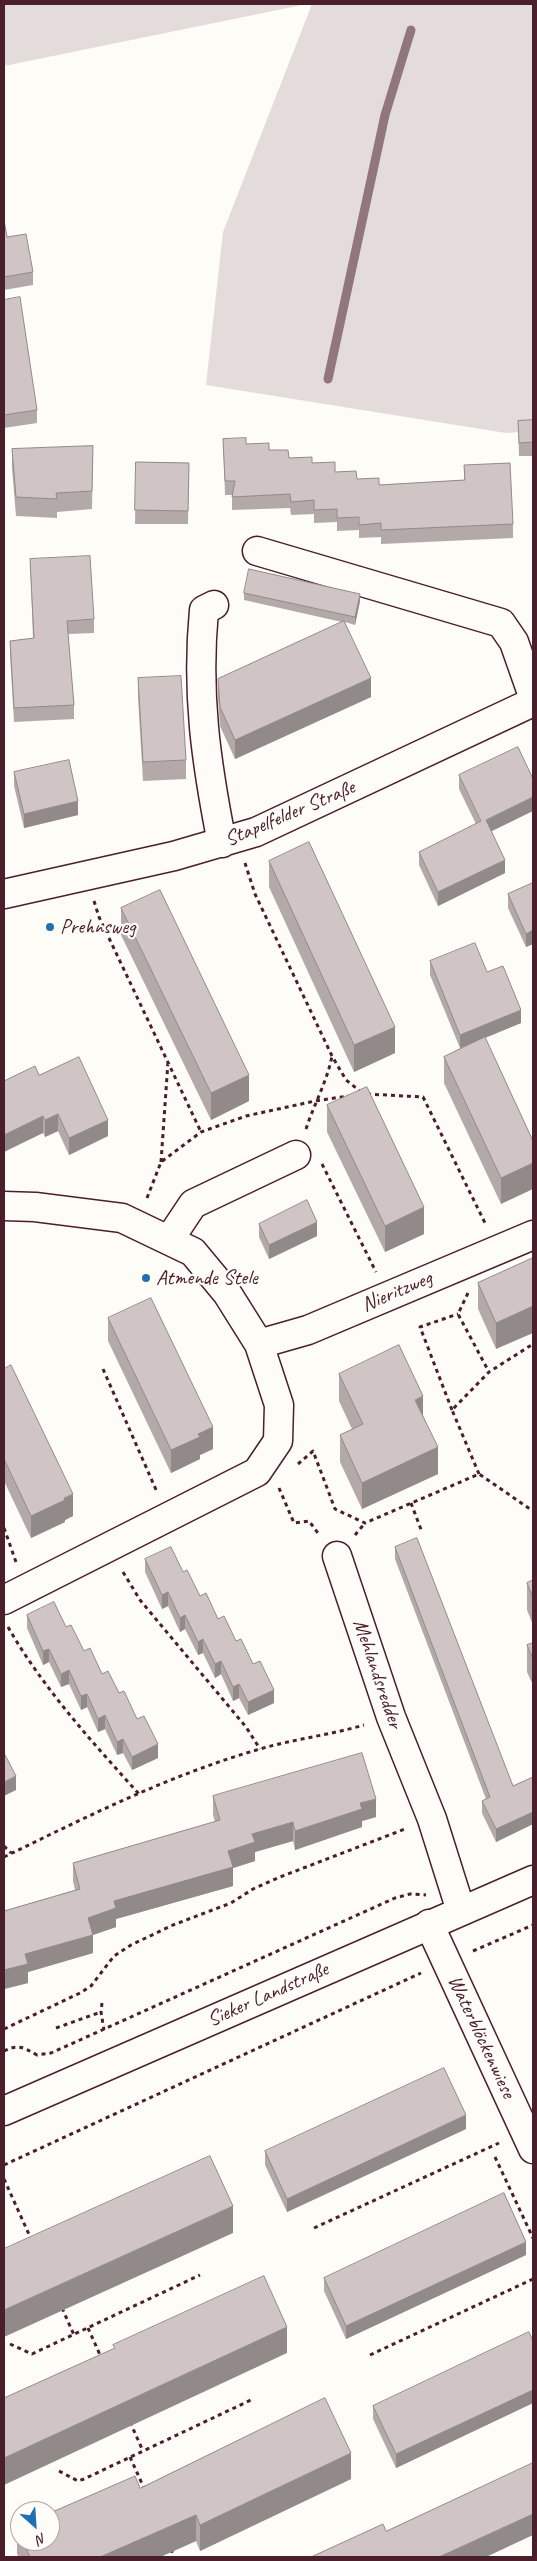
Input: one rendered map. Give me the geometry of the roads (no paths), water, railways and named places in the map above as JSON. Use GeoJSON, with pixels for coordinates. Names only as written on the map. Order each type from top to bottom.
{"type":"FeatureCollection","features":[{"type":"Feature","properties":{"kind":"street"},"geometry":{"type":"LineString","coordinates":[[257,551],[501,623],[514,642],[533,696]]}},
{"type":"Feature","properties":{"kind":"street"},"geometry":{"type":"LineString","coordinates":[[214,605],[204,610],[200,649],[201,685],[207,769],[230,841]]}},
{"type":"Feature","properties":{"kind":"street","name":"Stapelfelder Straße"},"geometry":{"type":"LineString","coordinates":[[4,894],[230,841],[256,832],[358,786],[533,702]]}},
{"type":"Feature","properties":{"kind":"street"},"geometry":{"type":"LineString","coordinates":[[169,1240],[193,1204],[306,1148]]}},
{"type":"Feature","properties":{"kind":"street"},"geometry":{"type":"LineString","coordinates":[[4,1206],[35,1207],[122,1218],[193,1252],[226,1293],[260,1344],[279,1405],[278,1441],[257,1472],[15,1594]]}},
{"type":"Feature","properties":{"kind":"street","name":"Nieritzweg"},"geometry":{"type":"LineString","coordinates":[[260,1344],[308,1330],[533,1235]]}},
{"type":"Feature","properties":{"kind":"street","name":"Mehlandsredder"},"geometry":{"type":"LineString","coordinates":[[337,1556],[391,1717],[432,1819],[461,1910]]}},
{"type":"Feature","properties":{"kind":"street","name":"Sieker Landstraße"},"geometry":{"type":"LineString","coordinates":[[4,2111],[533,1880]]}},
{"type":"Feature","properties":{"kind":"street","name":"Waterblöckenwiese"},"geometry":{"type":"LineString","coordinates":[[429,1924],[529,2140]]}},
{"type":"Feature","properties":{"kind":"waterway"},"geometry":{"type":"LineString","coordinates":[[328,379],[385,115],[411,30]]}},
{"type":"Feature","properties":{"kind":"place","name":"Prehnsweg"},"geometry":{"type":"Point","coordinates":[50,927]}},
{"type":"Feature","properties":{"kind":"place","name":"Atmende Stele"},"geometry":{"type":"Point","coordinates":[146,1278]}}]}
